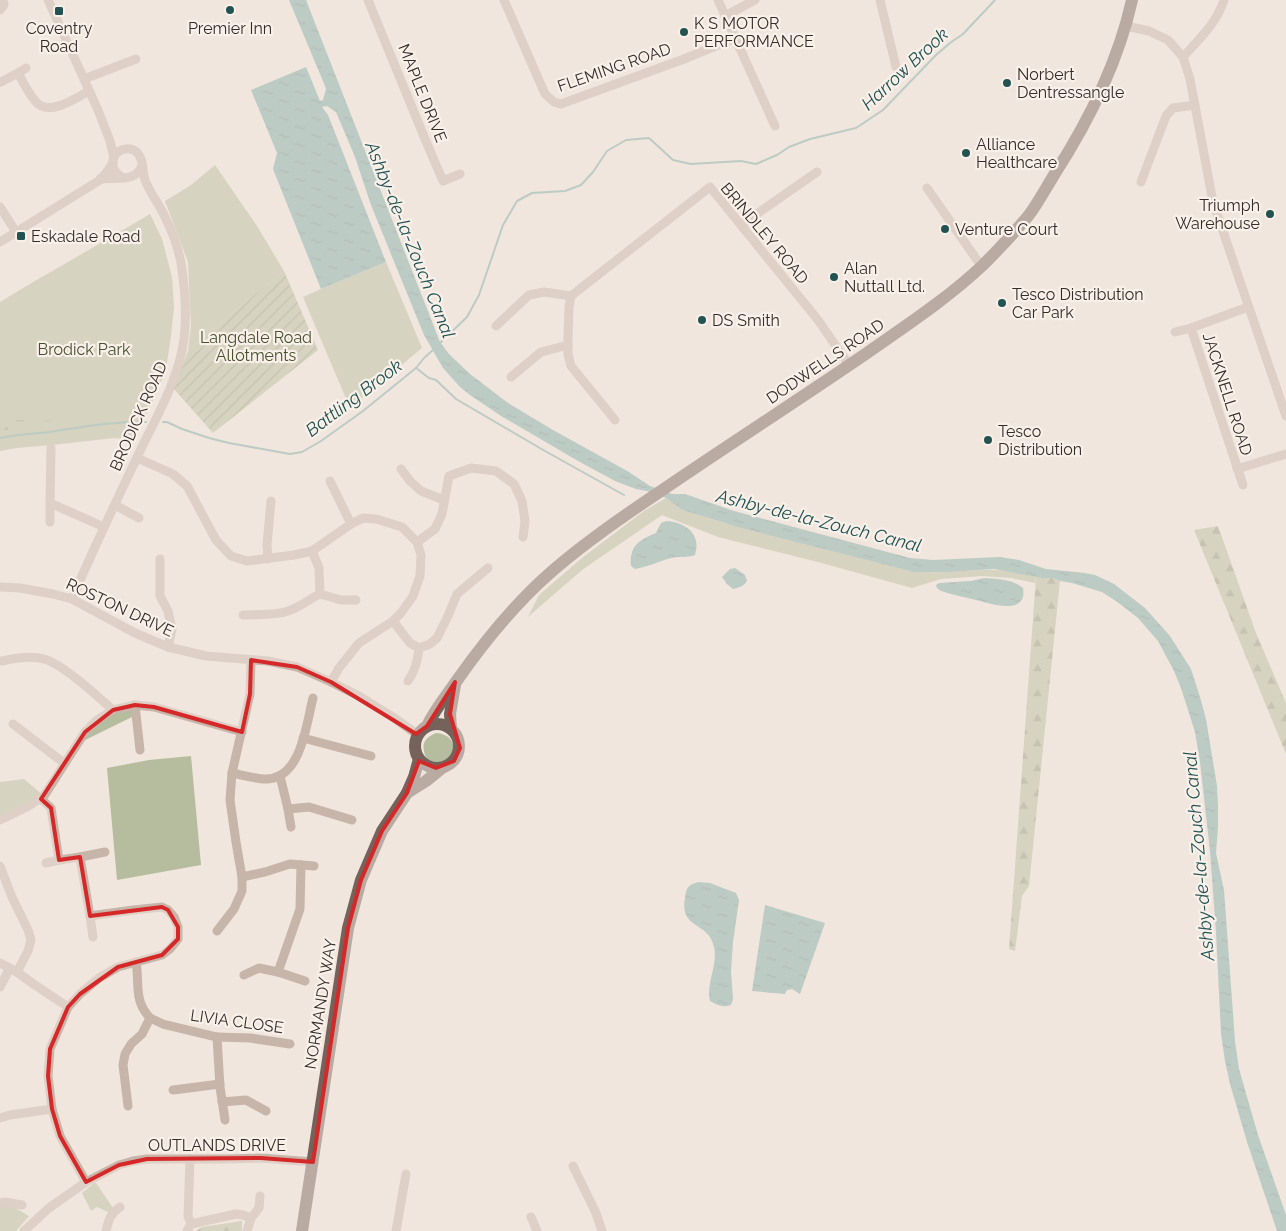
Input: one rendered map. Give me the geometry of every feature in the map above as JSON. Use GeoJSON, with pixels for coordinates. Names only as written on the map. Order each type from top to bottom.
{"type":"FeatureCollection","features":[{"type":"Feature","properties":{"kind":"main road","name":"DODWELLS ROAD"},"geometry":{"type":"LineString","coordinates":[[422,731],[434,711],[480,648],[549,573],[598,534],[644,502],[919,316],[983,265],[1030,214],[1066,157],[1106,81],[1126,26],[1132,0]]}},
{"type":"Feature","properties":{"kind":"main road","name":"DODWELLS ROAD"},"geometry":{"type":"LineString","coordinates":[[451,728],[450,714],[456,682]]}},
{"type":"Feature","properties":{"kind":"main road"},"geometry":{"type":"LineString","coordinates":[[433,724],[446,725],[451,728],[459,740],[460,748],[454,761],[442,768],[430,767],[419,759],[415,747],[422,731],[433,724]]}},
{"type":"Feature","properties":{"kind":"main road","name":"NORMANDY WAY"},"geometry":{"type":"LineString","coordinates":[[302,1231],[348,928],[361,880],[382,832],[407,793],[419,759]]}},
{"type":"Feature","properties":{"kind":"main road","name":"NORMANDY WAY"},"geometry":{"type":"LineString","coordinates":[[407,793],[442,768]]}},
{"type":"Feature","properties":{"kind":"street"},"geometry":{"type":"LineString","coordinates":[[0,10],[3,7],[3,0]]}},
{"type":"Feature","properties":{"kind":"street"},"geometry":{"type":"LineString","coordinates":[[48,0],[98,110],[115,157],[115,172],[124,178]]}},
{"type":"Feature","properties":{"kind":"street","name":"MAPLE DRIVE"},"geometry":{"type":"LineString","coordinates":[[368,0],[443,181],[460,174]]}},
{"type":"Feature","properties":{"kind":"street","name":"FLEMING ROAD"},"geometry":{"type":"LineString","coordinates":[[504,0],[545,94],[554,102],[560,104],[684,59],[735,38]]}},
{"type":"Feature","properties":{"kind":"street"},"geometry":{"type":"LineString","coordinates":[[718,0],[774,126]]}},
{"type":"Feature","properties":{"kind":"street"},"geometry":{"type":"LineString","coordinates":[[725,16],[755,0]]}},
{"type":"Feature","properties":{"kind":"street"},"geometry":{"type":"LineString","coordinates":[[880,0],[896,67]]}},
{"type":"Feature","properties":{"kind":"street"},"geometry":{"type":"LineString","coordinates":[[1183,57],[1210,29],[1224,0]]}},
{"type":"Feature","properties":{"kind":"street"},"geometry":{"type":"LineString","coordinates":[[1126,26],[1149,31],[1168,40],[1183,57],[1190,79],[1213,202],[1286,416]]}},
{"type":"Feature","properties":{"kind":"street"},"geometry":{"type":"LineString","coordinates":[[84,79],[136,59]]}},
{"type":"Feature","properties":{"kind":"street"},"geometry":{"type":"LineString","coordinates":[[1,82],[22,70],[38,103],[43,107],[62,106],[89,90]]}},
{"type":"Feature","properties":{"kind":"street"},"geometry":{"type":"LineString","coordinates":[[1141,182],[1166,116],[1173,108],[1195,105]]}},
{"type":"Feature","properties":{"kind":"street"},"geometry":{"type":"LineString","coordinates":[[0,242],[100,180],[115,157],[128,149],[134,150],[140,156],[141,170],[136,175],[130,178],[100,180]]}},
{"type":"Feature","properties":{"kind":"street","name":"BRODICK ROAD"},"geometry":{"type":"LineString","coordinates":[[72,599],[161,408],[176,372],[184,339],[186,320],[181,261],[176,242],[165,216],[146,182],[142,172],[142,165]]}},
{"type":"Feature","properties":{"kind":"street"},"geometry":{"type":"LineString","coordinates":[[740,225],[817,172]]}},
{"type":"Feature","properties":{"kind":"street","name":"BRODICK ROAD"},"geometry":{"type":"LineString","coordinates":[[136,175],[146,182]]}},
{"type":"Feature","properties":{"kind":"street","name":"BRINDLEY ROAD"},"geometry":{"type":"LineString","coordinates":[[571,296],[710,187],[818,320],[849,365]]}},
{"type":"Feature","properties":{"kind":"street"},"geometry":{"type":"LineString","coordinates":[[928,188],[977,260],[983,265]]}},
{"type":"Feature","properties":{"kind":"street"},"geometry":{"type":"LineString","coordinates":[[0,207],[16,232]]}},
{"type":"Feature","properties":{"kind":"street"},"geometry":{"type":"LineString","coordinates":[[496,326],[530,295],[544,292],[571,296],[568,354],[572,366],[616,420]]}},
{"type":"Feature","properties":{"kind":"street","name":"JACKNELL ROAD"},"geometry":{"type":"LineString","coordinates":[[1175,332],[1248,307]]}},
{"type":"Feature","properties":{"kind":"street","name":"JACKNELL ROAD"},"geometry":{"type":"LineString","coordinates":[[1191,328],[1243,485]]}},
{"type":"Feature","properties":{"kind":"street"},"geometry":{"type":"LineString","coordinates":[[511,377],[541,352],[568,345]]}},
{"type":"Feature","properties":{"kind":"street"},"geometry":{"type":"LineString","coordinates":[[50,522],[51,448]]}},
{"type":"Feature","properties":{"kind":"street","name":"JACKNELL ROAD"},"geometry":{"type":"LineString","coordinates":[[1237,469],[1286,454]]}},
{"type":"Feature","properties":{"kind":"street"},"geometry":{"type":"LineString","coordinates":[[137,458],[173,474],[187,486],[216,540],[232,556],[248,561],[312,551],[363,518],[376,519],[402,527],[417,542],[422,555],[420,576],[414,596],[393,621],[359,643],[339,668],[331,682]]}},
{"type":"Feature","properties":{"kind":"street"},"geometry":{"type":"LineString","coordinates":[[417,542],[435,529],[442,514],[449,476],[471,468],[496,471],[514,484],[522,501],[523,537]]}},
{"type":"Feature","properties":{"kind":"street"},"geometry":{"type":"LineString","coordinates":[[401,469],[421,491],[444,500]]}},
{"type":"Feature","properties":{"kind":"street"},"geometry":{"type":"LineString","coordinates":[[330,481],[351,524]]}},
{"type":"Feature","properties":{"kind":"street"},"geometry":{"type":"LineString","coordinates":[[268,559],[267,545],[271,500]]}},
{"type":"Feature","properties":{"kind":"street"},"geometry":{"type":"LineString","coordinates":[[50,503],[104,527]]}},
{"type":"Feature","properties":{"kind":"street"},"geometry":{"type":"LineString","coordinates":[[115,505],[139,518]]}},
{"type":"Feature","properties":{"kind":"street"},"geometry":{"type":"LineString","coordinates":[[312,551],[319,568],[320,594]]}},
{"type":"Feature","properties":{"kind":"street"},"geometry":{"type":"LineString","coordinates":[[160,559],[160,596],[168,611],[172,629],[168,647]]}},
{"type":"Feature","properties":{"kind":"street"},"geometry":{"type":"LineString","coordinates":[[393,621],[410,643],[419,648],[430,644],[436,638],[448,616],[457,594],[488,568]]}},
{"type":"Feature","properties":{"kind":"street","name":"ROSTON DRIVE"},"geometry":{"type":"LineString","coordinates":[[0,587],[20,588],[72,599],[135,633],[168,647],[206,656],[268,661],[298,667],[359,696],[393,717],[422,731]]}},
{"type":"Feature","properties":{"kind":"street"},"geometry":{"type":"LineString","coordinates":[[243,615],[286,612],[320,594],[341,600],[356,600]]}},
{"type":"Feature","properties":{"kind":"street"},"geometry":{"type":"LineString","coordinates":[[408,681],[414,673],[419,656],[419,648]]}},
{"type":"Feature","properties":{"kind":"street"},"geometry":{"type":"LineString","coordinates":[[2,661],[20,657],[44,659],[61,667],[113,710]]}},
{"type":"Feature","properties":{"kind":"street"},"geometry":{"type":"LineString","coordinates":[[218,930],[234,909],[242,891],[242,877],[230,800],[232,773],[250,694],[251,660]]}},
{"type":"Feature","properties":{"kind":"street"},"geometry":{"type":"LineString","coordinates":[[232,773],[264,779],[280,776],[294,762],[301,748],[313,698]]}},
{"type":"Feature","properties":{"kind":"street"},"geometry":{"type":"LineString","coordinates":[[0,820],[41,798],[85,732],[97,720],[113,710],[135,705],[154,707],[242,732]]}},
{"type":"Feature","properties":{"kind":"street"},"geometry":{"type":"LineString","coordinates":[[135,705],[140,750]]}},
{"type":"Feature","properties":{"kind":"street"},"geometry":{"type":"LineString","coordinates":[[14,724],[64,763]]}},
{"type":"Feature","properties":{"kind":"street"},"geometry":{"type":"LineString","coordinates":[[303,738],[371,756]]}},
{"type":"Feature","properties":{"kind":"street"},"geometry":{"type":"LineString","coordinates":[[280,776],[291,828]]}},
{"type":"Feature","properties":{"kind":"street"},"geometry":{"type":"LineString","coordinates":[[41,798],[51,808],[59,860]]}},
{"type":"Feature","properties":{"kind":"street"},"geometry":{"type":"LineString","coordinates":[[288,809],[309,807],[352,820]]}},
{"type":"Feature","properties":{"kind":"street"},"geometry":{"type":"LineString","coordinates":[[46,863],[105,852]]}},
{"type":"Feature","properties":{"kind":"street"},"geometry":{"type":"LineString","coordinates":[[80,857],[93,937]]}},
{"type":"Feature","properties":{"kind":"street"},"geometry":{"type":"LineString","coordinates":[[242,877],[290,864],[314,866]]}},
{"type":"Feature","properties":{"kind":"street"},"geometry":{"type":"LineString","coordinates":[[278,972],[300,910],[301,865]]}},
{"type":"Feature","properties":{"kind":"street"},"geometry":{"type":"LineString","coordinates":[[0,987],[28,951],[31,940],[2,871],[14,871]]}},
{"type":"Feature","properties":{"kind":"street"},"geometry":{"type":"LineString","coordinates":[[86,1182],[60,1136],[52,1109],[48,1076],[50,1049],[68,1007],[80,994],[99,978],[118,968],[162,955],[178,939],[178,927],[174,917],[168,910],[162,907],[90,916]]}},
{"type":"Feature","properties":{"kind":"street"},"geometry":{"type":"LineString","coordinates":[[128,1106],[123,1065],[125,1054],[142,1034],[150,1018],[143,1010],[139,999],[136,962]]}},
{"type":"Feature","properties":{"kind":"street"},"geometry":{"type":"LineString","coordinates":[[0,963],[68,1007]]}},
{"type":"Feature","properties":{"kind":"street"},"geometry":{"type":"LineString","coordinates":[[244,975],[259,968],[306,981]]}},
{"type":"Feature","properties":{"kind":"street","name":"LIVIA CLOSE"},"geometry":{"type":"LineString","coordinates":[[150,1018],[163,1024],[217,1037],[250,1038],[290,1044]]}},
{"type":"Feature","properties":{"kind":"street"},"geometry":{"type":"LineString","coordinates":[[217,1037],[220,1084],[225,1120]]}},
{"type":"Feature","properties":{"kind":"street"},"geometry":{"type":"LineString","coordinates":[[173,1090],[220,1084]]}},
{"type":"Feature","properties":{"kind":"street"},"geometry":{"type":"LineString","coordinates":[[222,1102],[246,1100],[266,1111]]}},
{"type":"Feature","properties":{"kind":"street"},"geometry":{"type":"LineString","coordinates":[[0,1118],[52,1109]]}},
{"type":"Feature","properties":{"kind":"street","name":"OUTLANDS DRIVE"},"geometry":{"type":"LineString","coordinates":[[24,1231],[49,1208],[86,1182],[119,1165],[133,1161],[147,1158],[261,1158],[313,1162]]}},
{"type":"Feature","properties":{"kind":"street"},"geometry":{"type":"LineString","coordinates":[[190,1158],[189,1228],[236,1214],[251,1218]]}},
{"type":"Feature","properties":{"kind":"street"},"geometry":{"type":"LineString","coordinates":[[573,1166],[596,1213],[602,1231]]}},
{"type":"Feature","properties":{"kind":"street"},"geometry":{"type":"LineString","coordinates":[[396,1231],[406,1174]]}},
{"type":"Feature","properties":{"kind":"street"},"geometry":{"type":"LineString","coordinates":[[247,1231],[251,1218],[260,1208],[260,1196]]}},
{"type":"Feature","properties":{"kind":"street"},"geometry":{"type":"LineString","coordinates":[[0,1203],[22,1205]]}},
{"type":"Feature","properties":{"kind":"street"},"geometry":{"type":"LineString","coordinates":[[106,1231],[110,1217],[120,1207]]}},
{"type":"Feature","properties":{"kind":"street"},"geometry":{"type":"LineString","coordinates":[[531,1217],[537,1231]]}},
{"type":"Feature","properties":{"kind":"highlighted area"},"geometry":{"type":"Polygon","coordinates":[[[251,660],[297,667],[331,682],[416,734],[427,726],[455,682],[450,714],[460,748],[454,761],[436,768],[419,761],[407,793],[382,831],[361,880],[348,928],[313,1162],[261,1158],[147,1159],[119,1165],[86,1182],[60,1136],[52,1109],[48,1076],[50,1049],[68,1007],[80,994],[118,967],[162,955],[178,939],[178,927],[168,910],[162,907],[90,916],[80,857],[59,860],[51,808],[41,799],[85,732],[113,710],[135,705],[154,707],[242,732],[250,694],[251,660]]]}},
{"type":"Feature","properties":{"kind":"green space"},"geometry":{"type":"Polygon","coordinates":[[[215,165],[257,226],[284,271],[188,351],[191,326],[188,262],[165,201],[191,185],[215,165]]]}},
{"type":"Feature","properties":{"kind":"green space","name":"Brodick Park"},"geometry":{"type":"Polygon","coordinates":[[[150,214],[162,239],[172,277],[174,307],[166,369],[134,440],[114,438],[0,451],[0,302],[150,214]]]}},
{"type":"Feature","properties":{"kind":"green space"},"geometry":{"type":"Polygon","coordinates":[[[386,262],[422,348],[350,408],[303,297],[386,262]]]}},
{"type":"Feature","properties":{"kind":"green space","name":"Langdale Road Allotments"},"geometry":{"type":"Polygon","coordinates":[[[284,271],[318,350],[213,433],[173,388],[188,351],[284,271]]]}},
{"type":"Feature","properties":{"kind":"green space"},"geometry":{"type":"Polygon","coordinates":[[[15,420],[59,421],[61,427],[28,426],[0,431],[0,424],[15,420]]]}},
{"type":"Feature","properties":{"kind":"green space"},"geometry":{"type":"Polygon","coordinates":[[[666,498],[682,510],[721,522],[903,569],[926,572],[982,570],[1015,572],[1036,577],[1035,583],[1011,578],[982,576],[941,579],[912,588],[718,537],[662,515],[582,570],[528,617],[539,595],[582,558],[644,511],[666,498]]]}},
{"type":"Feature","properties":{"kind":"green space"},"geometry":{"type":"Polygon","coordinates":[[[1218,526],[1256,633],[1286,703],[1286,754],[1194,530],[1218,526]]]}},
{"type":"Feature","properties":{"kind":"green space"},"geometry":{"type":"Polygon","coordinates":[[[1036,577],[1053,578],[1060,581],[1029,886],[1022,896],[1015,951],[1009,949],[1036,577]]]}},
{"type":"Feature","properties":{"kind":"green space"},"geometry":{"type":"Polygon","coordinates":[[[135,707],[136,715],[77,744],[97,720],[135,707]]]}},
{"type":"Feature","properties":{"kind":"green space"},"geometry":{"type":"Polygon","coordinates":[[[436,733],[445,735],[453,745],[451,757],[441,764],[427,760],[424,751],[425,740],[436,733]]]}},
{"type":"Feature","properties":{"kind":"green space"},"geometry":{"type":"Polygon","coordinates":[[[191,756],[201,865],[117,880],[107,768],[149,760],[191,756]]]}},
{"type":"Feature","properties":{"kind":"green space"},"geometry":{"type":"Polygon","coordinates":[[[24,779],[44,796],[0,819],[0,782],[24,779]]]}},
{"type":"Feature","properties":{"kind":"green space"},"geometry":{"type":"Polygon","coordinates":[[[96,1183],[113,1208],[110,1213],[97,1207],[91,1211],[82,1193],[96,1183]]]}},
{"type":"Feature","properties":{"kind":"green space"},"geometry":{"type":"Polygon","coordinates":[[[5,1202],[29,1216],[16,1231],[0,1231],[0,1203],[5,1202]]]}},
{"type":"Feature","properties":{"kind":"green space"},"geometry":{"type":"Polygon","coordinates":[[[242,1221],[242,1231],[196,1231],[202,1227],[242,1221]]]}},
{"type":"Feature","properties":{"kind":"water"},"geometry":{"type":"Polygon","coordinates":[[[289,0],[306,0],[440,342],[449,354],[470,374],[508,403],[650,486],[672,494],[685,494],[734,511],[910,558],[933,560],[999,557],[1019,560],[1046,569],[1095,575],[1114,584],[1145,608],[1170,636],[1191,669],[1206,719],[1217,786],[1218,827],[1216,853],[1224,890],[1235,1041],[1239,1069],[1258,1135],[1286,1215],[1286,1231],[1277,1231],[1248,1145],[1225,1061],[1221,1034],[1210,851],[1200,762],[1195,732],[1181,688],[1158,641],[1138,618],[1116,601],[1102,592],[1072,583],[1053,578],[1042,578],[994,569],[914,572],[738,527],[682,510],[666,498],[615,481],[501,416],[460,387],[443,368],[424,335],[371,205],[355,157],[336,112],[327,106],[322,107],[328,115],[386,262],[321,289],[273,169],[277,153],[251,90],[306,67],[320,101],[323,100],[325,86],[289,0]]]}},
{"type":"Feature","properties":{"kind":"water"},"geometry":{"type":"Polygon","coordinates":[[[666,521],[680,524],[690,530],[696,541],[695,555],[671,558],[635,569],[631,566],[631,559],[636,545],[656,533],[661,523],[666,521]]]}},
{"type":"Feature","properties":{"kind":"water"},"geometry":{"type":"Polygon","coordinates":[[[735,568],[745,575],[747,581],[733,589],[722,577],[730,569],[735,568]]]}},
{"type":"Feature","properties":{"kind":"water"},"geometry":{"type":"Polygon","coordinates":[[[984,578],[1004,580],[1019,585],[1023,588],[1023,597],[1020,602],[1014,605],[990,604],[941,591],[936,585],[939,583],[971,581],[984,578]]]}},
{"type":"Feature","properties":{"kind":"water"},"geometry":{"type":"Polygon","coordinates":[[[698,882],[710,883],[736,893],[739,900],[731,971],[733,999],[731,1005],[728,1006],[720,1006],[710,1001],[709,987],[715,954],[714,947],[707,933],[686,916],[684,908],[687,889],[692,884],[698,882]]]}},
{"type":"Feature","properties":{"kind":"water"},"geometry":{"type":"Polygon","coordinates":[[[765,905],[825,923],[800,994],[792,989],[787,990],[785,994],[752,991],[765,905]]]}},
{"type":"Feature","properties":{"kind":"waterway","name":"Harrow Brook"},"geometry":{"type":"LineString","coordinates":[[439,344],[467,317],[479,295],[503,225],[517,201],[532,193],[565,191],[581,185],[593,172],[607,151],[626,140],[649,138],[673,160],[691,164],[741,161],[756,164],[777,155],[789,147],[810,139],[856,128],[883,110],[936,55],[963,34],[995,0]]}},
{"type":"Feature","properties":{"kind":"waterway","name":"Battling Brook"},"geometry":{"type":"LineString","coordinates":[[163,422],[229,443],[290,454],[302,452],[363,411],[416,368],[434,349]]}},
{"type":"Feature","properties":{"kind":"waterway"},"geometry":{"type":"LineString","coordinates":[[416,368],[429,378],[436,380],[456,399],[624,495]]}},
{"type":"Feature","properties":{"kind":"waterway","name":"Battling Brook"},"geometry":{"type":"LineString","coordinates":[[0,438],[110,423],[146,422]]}},
{"type":"Feature","properties":{"kind":"place","name":"Premier Inn"},"geometry":{"type":"Point","coordinates":[230,10]}},
{"type":"Feature","properties":{"kind":"place","name":"Coventry Road"},"geometry":{"type":"Point","coordinates":[59,11]}},
{"type":"Feature","properties":{"kind":"place","name":"K S MOTOR PERFORMANCE"},"geometry":{"type":"Point","coordinates":[684,32]}},
{"type":"Feature","properties":{"kind":"place","name":"Norbert Dentressangle"},"geometry":{"type":"Point","coordinates":[1007,83]}},
{"type":"Feature","properties":{"kind":"place","name":"Alliance Healthcare"},"geometry":{"type":"Point","coordinates":[966,153]}},
{"type":"Feature","properties":{"kind":"place","name":"Triumph Warehouse"},"geometry":{"type":"Point","coordinates":[1270,214]}},
{"type":"Feature","properties":{"kind":"place","name":"Venture Court"},"geometry":{"type":"Point","coordinates":[945,229]}},
{"type":"Feature","properties":{"kind":"place","name":"Eskadale Road"},"geometry":{"type":"Point","coordinates":[21,236]}},
{"type":"Feature","properties":{"kind":"place","name":"Alan Nuttall Ltd."},"geometry":{"type":"Point","coordinates":[834,277]}},
{"type":"Feature","properties":{"kind":"place","name":"Tesco Distribution Car Park"},"geometry":{"type":"Point","coordinates":[1002,303]}},
{"type":"Feature","properties":{"kind":"place","name":"DS Smith"},"geometry":{"type":"Point","coordinates":[702,320]}},
{"type":"Feature","properties":{"kind":"place","name":"Tesco Distribution"},"geometry":{"type":"Point","coordinates":[988,440]}},
{"type":"Feature","properties":{"kind":"water label","name":"Ashby-de-la-Zouch Canal"},"geometry":{"type":"Point","coordinates":[410,240]}},
{"type":"Feature","properties":{"kind":"water label","name":"Ashby-de-la-Zouch Canal"},"geometry":{"type":"Point","coordinates":[819,521]}},
{"type":"Feature","properties":{"kind":"water label","name":"Ashby-de-la-Zouch Canal"},"geometry":{"type":"Point","coordinates":[1199,856]}}]}
